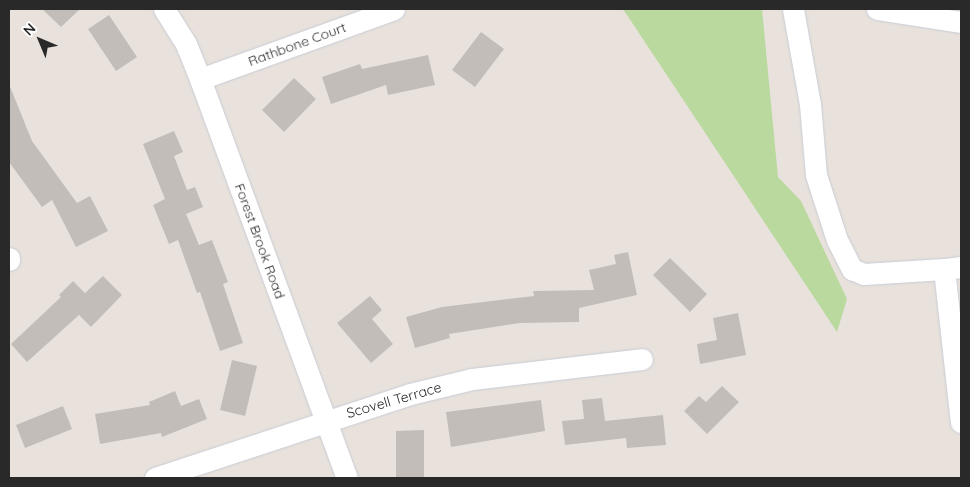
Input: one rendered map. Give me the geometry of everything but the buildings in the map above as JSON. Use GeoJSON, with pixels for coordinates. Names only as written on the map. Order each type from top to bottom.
{"type":"FeatureCollection","features":[{"type":"Feature","properties":{"kind":"street","name":"Forest Brook Road"},"geometry":{"type":"LineString","coordinates":[[164,9],[186,44],[200,79],[347,478]]}},
{"type":"Feature","properties":{"kind":"street","name":"Rathbone Court"},"geometry":{"type":"LineString","coordinates":[[200,79],[394,9]]}},
{"type":"Feature","properties":{"kind":"street"},"geometry":{"type":"LineString","coordinates":[[793,9],[810,104],[816,175],[837,240],[852,269],[864,274],[953,268],[961,422]]}},
{"type":"Feature","properties":{"kind":"street"},"geometry":{"type":"LineString","coordinates":[[877,9],[961,22]]}},
{"type":"Feature","properties":{"kind":"street","name":"Scovell Terrace"},"geometry":{"type":"LineString","coordinates":[[154,478],[410,394],[472,379],[642,359]]}},
{"type":"Feature","properties":{"kind":"green space"},"geometry":{"type":"Polygon","coordinates":[[[623,9],[762,9],[778,177],[801,201],[847,299],[837,332],[623,9]]]}}]}
